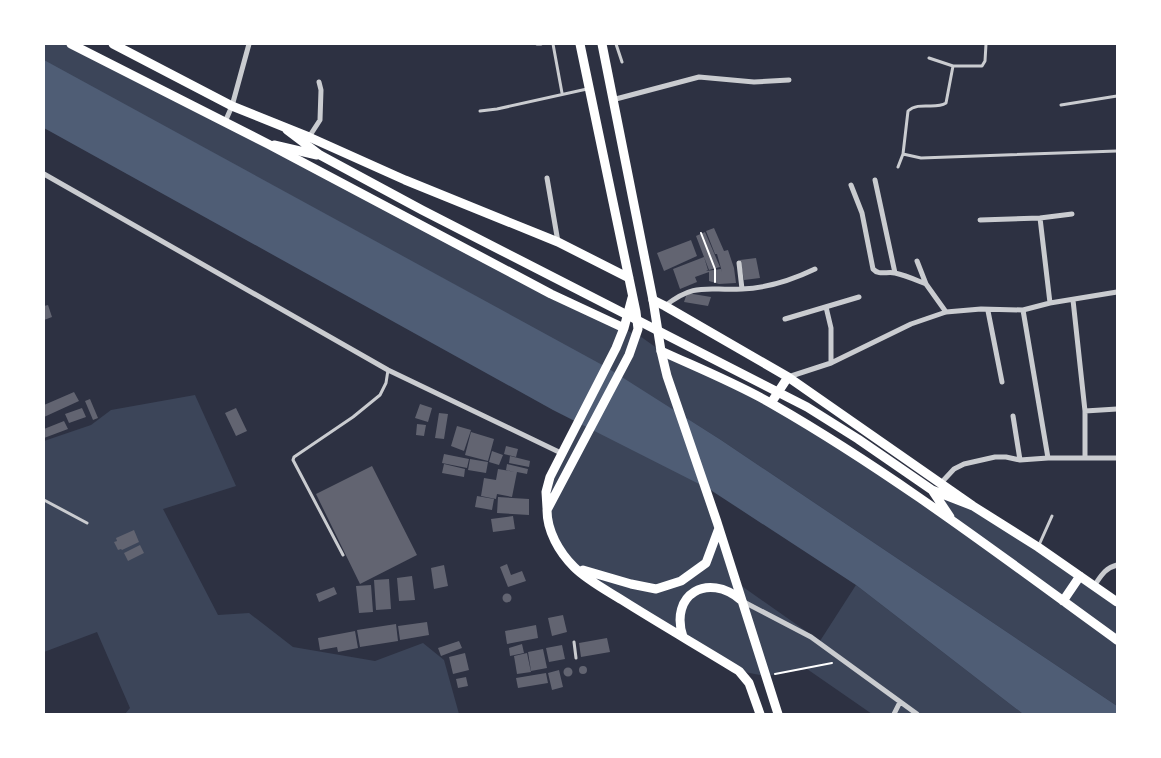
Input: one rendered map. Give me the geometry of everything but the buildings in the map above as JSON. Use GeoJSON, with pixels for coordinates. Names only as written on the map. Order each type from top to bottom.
{"type":"FeatureCollection","features":[{"type":"Feature","properties":{"kind":"main road"},"geometry":{"type":"LineString","coordinates":[[71,44],[268,144],[551,294],[624,328]]}},
{"type":"Feature","properties":{"kind":"main road"},"geometry":{"type":"LineString","coordinates":[[113,44],[232,106],[309,137],[405,180],[558,242],[629,278]]}},
{"type":"Feature","properties":{"kind":"main road"},"geometry":{"type":"LineString","coordinates":[[547,510],[629,355],[638,329],[580,44]]}},
{"type":"Feature","properties":{"kind":"main road"},"geometry":{"type":"LineString","coordinates":[[602,44],[667,376],[708,494],[778,714]]}},
{"type":"Feature","properties":{"kind":"main road"},"geometry":{"type":"LineString","coordinates":[[284,127],[323,157],[422,210],[807,407],[858,439],[930,489],[973,506]]}},
{"type":"Feature","properties":{"kind":"main road"},"geometry":{"type":"LineString","coordinates":[[268,144],[323,157]]}},
{"type":"Feature","properties":{"kind":"main road"},"geometry":{"type":"LineString","coordinates":[[632,292],[624,328],[616,348],[561,453],[548,483],[547,518],[560,549],[574,568],[647,616],[740,672],[749,683],[760,714]]}},
{"type":"Feature","properties":{"kind":"main road"},"geometry":{"type":"LineString","coordinates":[[653,300],[788,376],[973,506],[1038,547],[1117,602]]}},
{"type":"Feature","properties":{"kind":"main road"},"geometry":{"type":"LineString","coordinates":[[661,351],[771,404],[836,442],[955,524],[1117,640]]}},
{"type":"Feature","properties":{"kind":"main road"},"geometry":{"type":"LineString","coordinates":[[771,404],[788,376]]}},
{"type":"Feature","properties":{"kind":"main road"},"geometry":{"type":"LineString","coordinates":[[930,489],[955,524]]}},
{"type":"Feature","properties":{"kind":"main road"},"geometry":{"type":"LineString","coordinates":[[574,568],[631,584],[656,588],[682,581],[706,563],[719,528]]}},
{"type":"Feature","properties":{"kind":"main road"},"geometry":{"type":"LineString","coordinates":[[1063,601],[1080,576]]}},
{"type":"Feature","properties":{"kind":"main road"},"geometry":{"type":"LineString","coordinates":[[683,637],[679,624],[680,611],[686,599],[697,591],[710,587],[723,588],[742,601]]}},
{"type":"Feature","properties":{"kind":"street"},"geometry":{"type":"LineString","coordinates":[[225,122],[232,106],[249,44]]}},
{"type":"Feature","properties":{"kind":"street"},"geometry":{"type":"LineString","coordinates":[[612,100],[699,77],[754,82],[789,80]]}},
{"type":"Feature","properties":{"kind":"street"},"geometry":{"type":"LineString","coordinates":[[309,137],[320,120],[321,90],[319,82]]}},
{"type":"Feature","properties":{"kind":"street"},"geometry":{"type":"LineString","coordinates":[[44,174],[388,370],[561,453]]}},
{"type":"Feature","properties":{"kind":"street"},"geometry":{"type":"LineString","coordinates":[[547,178],[558,242]]}},
{"type":"Feature","properties":{"kind":"street"},"geometry":{"type":"LineString","coordinates":[[875,180],[895,272]]}},
{"type":"Feature","properties":{"kind":"street"},"geometry":{"type":"LineString","coordinates":[[851,185],[855,200],[862,213],[875,272],[895,272],[926,284]]}},
{"type":"Feature","properties":{"kind":"street"},"geometry":{"type":"LineString","coordinates":[[980,220],[1040,218],[1072,214]]}},
{"type":"Feature","properties":{"kind":"street"},"geometry":{"type":"LineString","coordinates":[[1040,218],[1050,304]]}},
{"type":"Feature","properties":{"kind":"street"},"geometry":{"type":"LineString","coordinates":[[916,261],[926,284],[946,312]]}},
{"type":"Feature","properties":{"kind":"street"},"geometry":{"type":"LineString","coordinates":[[739,264],[742,289]]}},
{"type":"Feature","properties":{"kind":"street"},"geometry":{"type":"LineString","coordinates":[[665,306],[689,291],[706,288],[742,289],[768,286],[792,280],[816,269]]}},
{"type":"Feature","properties":{"kind":"street"},"geometry":{"type":"LineString","coordinates":[[788,376],[831,363],[911,324],[946,312],[981,309],[988,311],[1023,310],[1117,293]]}},
{"type":"Feature","properties":{"kind":"street"},"geometry":{"type":"LineString","coordinates":[[785,319],[859,297]]}},
{"type":"Feature","properties":{"kind":"street"},"geometry":{"type":"LineString","coordinates":[[1073,300],[1085,411],[1085,458]]}},
{"type":"Feature","properties":{"kind":"street"},"geometry":{"type":"LineString","coordinates":[[826,307],[831,328],[831,363]]}},
{"type":"Feature","properties":{"kind":"street"},"geometry":{"type":"LineString","coordinates":[[1023,310],[1048,458]]}},
{"type":"Feature","properties":{"kind":"street"},"geometry":{"type":"LineString","coordinates":[[988,311],[1002,382]]}},
{"type":"Feature","properties":{"kind":"street"},"geometry":{"type":"LineString","coordinates":[[1085,411],[1117,409]]}},
{"type":"Feature","properties":{"kind":"street"},"geometry":{"type":"LineString","coordinates":[[1013,416],[1020,460]]}},
{"type":"Feature","properties":{"kind":"street"},"geometry":{"type":"LineString","coordinates":[[941,483],[954,469],[964,464],[995,458],[1006,457],[1020,460],[1117,458]]}},
{"type":"Feature","properties":{"kind":"street"},"geometry":{"type":"LineString","coordinates":[[1094,586],[1103,573],[1111,567],[1117,566]]}},
{"type":"Feature","properties":{"kind":"street"},"geometry":{"type":"LineString","coordinates":[[742,601],[812,637],[917,714]]}},
{"type":"Feature","properties":{"kind":"street"},"geometry":{"type":"LineString","coordinates":[[894,714],[900,702]]}},
{"type":"Feature","properties":{"kind":"lane"},"geometry":{"type":"LineString","coordinates":[[553,44],[562,93]]}},
{"type":"Feature","properties":{"kind":"lane"},"geometry":{"type":"LineString","coordinates":[[616,44],[622,62]]}},
{"type":"Feature","properties":{"kind":"lane"},"geometry":{"type":"LineString","coordinates":[[929,58],[953,66],[982,66],[985,61],[986,44]]}},
{"type":"Feature","properties":{"kind":"lane"},"geometry":{"type":"LineString","coordinates":[[898,168],[903,154],[908,111],[917,106],[942,106],[946,102],[953,66]]}},
{"type":"Feature","properties":{"kind":"lane"},"geometry":{"type":"LineString","coordinates":[[480,111],[497,109],[590,88]]}},
{"type":"Feature","properties":{"kind":"lane"},"geometry":{"type":"LineString","coordinates":[[1061,105],[1117,96]]}},
{"type":"Feature","properties":{"kind":"lane"},"geometry":{"type":"LineString","coordinates":[[903,154],[921,158],[1117,151]]}},
{"type":"Feature","properties":{"kind":"lane"},"geometry":{"type":"LineString","coordinates":[[343,555],[293,460],[294,457],[353,417],[380,395],[386,382],[388,370]]}},
{"type":"Feature","properties":{"kind":"lane"},"geometry":{"type":"LineString","coordinates":[[44,500],[87,523]]}},
{"type":"Feature","properties":{"kind":"lane"},"geometry":{"type":"LineString","coordinates":[[1038,547],[1052,516]]}},
{"type":"Feature","properties":{"kind":"lane"},"geometry":{"type":"LineString","coordinates":[[574,642],[576,658]]}},
{"type":"Feature","properties":{"kind":"path"},"geometry":{"type":"LineString","coordinates":[[701,233],[715,269],[715,289]]}},
{"type":"Feature","properties":{"kind":"path"},"geometry":{"type":"LineString","coordinates":[[766,676],[826,666],[841,658]]}},
{"type":"Feature","properties":{"kind":"shaded area"},"geometry":{"type":"Polygon","coordinates":[[[44,44],[71,44],[637,334],[661,351],[771,403],[953,522],[932,490],[973,506],[1117,602],[1117,706],[683,416],[736,582],[820,641],[856,585],[1023,714],[872,714],[807,669],[766,676],[739,671],[575,568],[551,530],[546,492],[604,369],[464,290],[44,61],[44,44]]]}},
{"type":"Feature","properties":{"kind":"shaded area"},"geometry":{"type":"Polygon","coordinates":[[[44,60],[606,367],[721,440],[1117,706],[1117,714],[1023,714],[856,585],[709,489],[553,410],[44,128],[44,60]]]}},
{"type":"Feature","properties":{"kind":"shaded area"},"geometry":{"type":"Polygon","coordinates":[[[195,395],[236,486],[163,509],[218,615],[249,613],[293,647],[375,661],[423,643],[444,660],[459,714],[125,714],[130,708],[97,632],[44,652],[44,441],[91,425],[111,410],[195,395]]]}}]}
